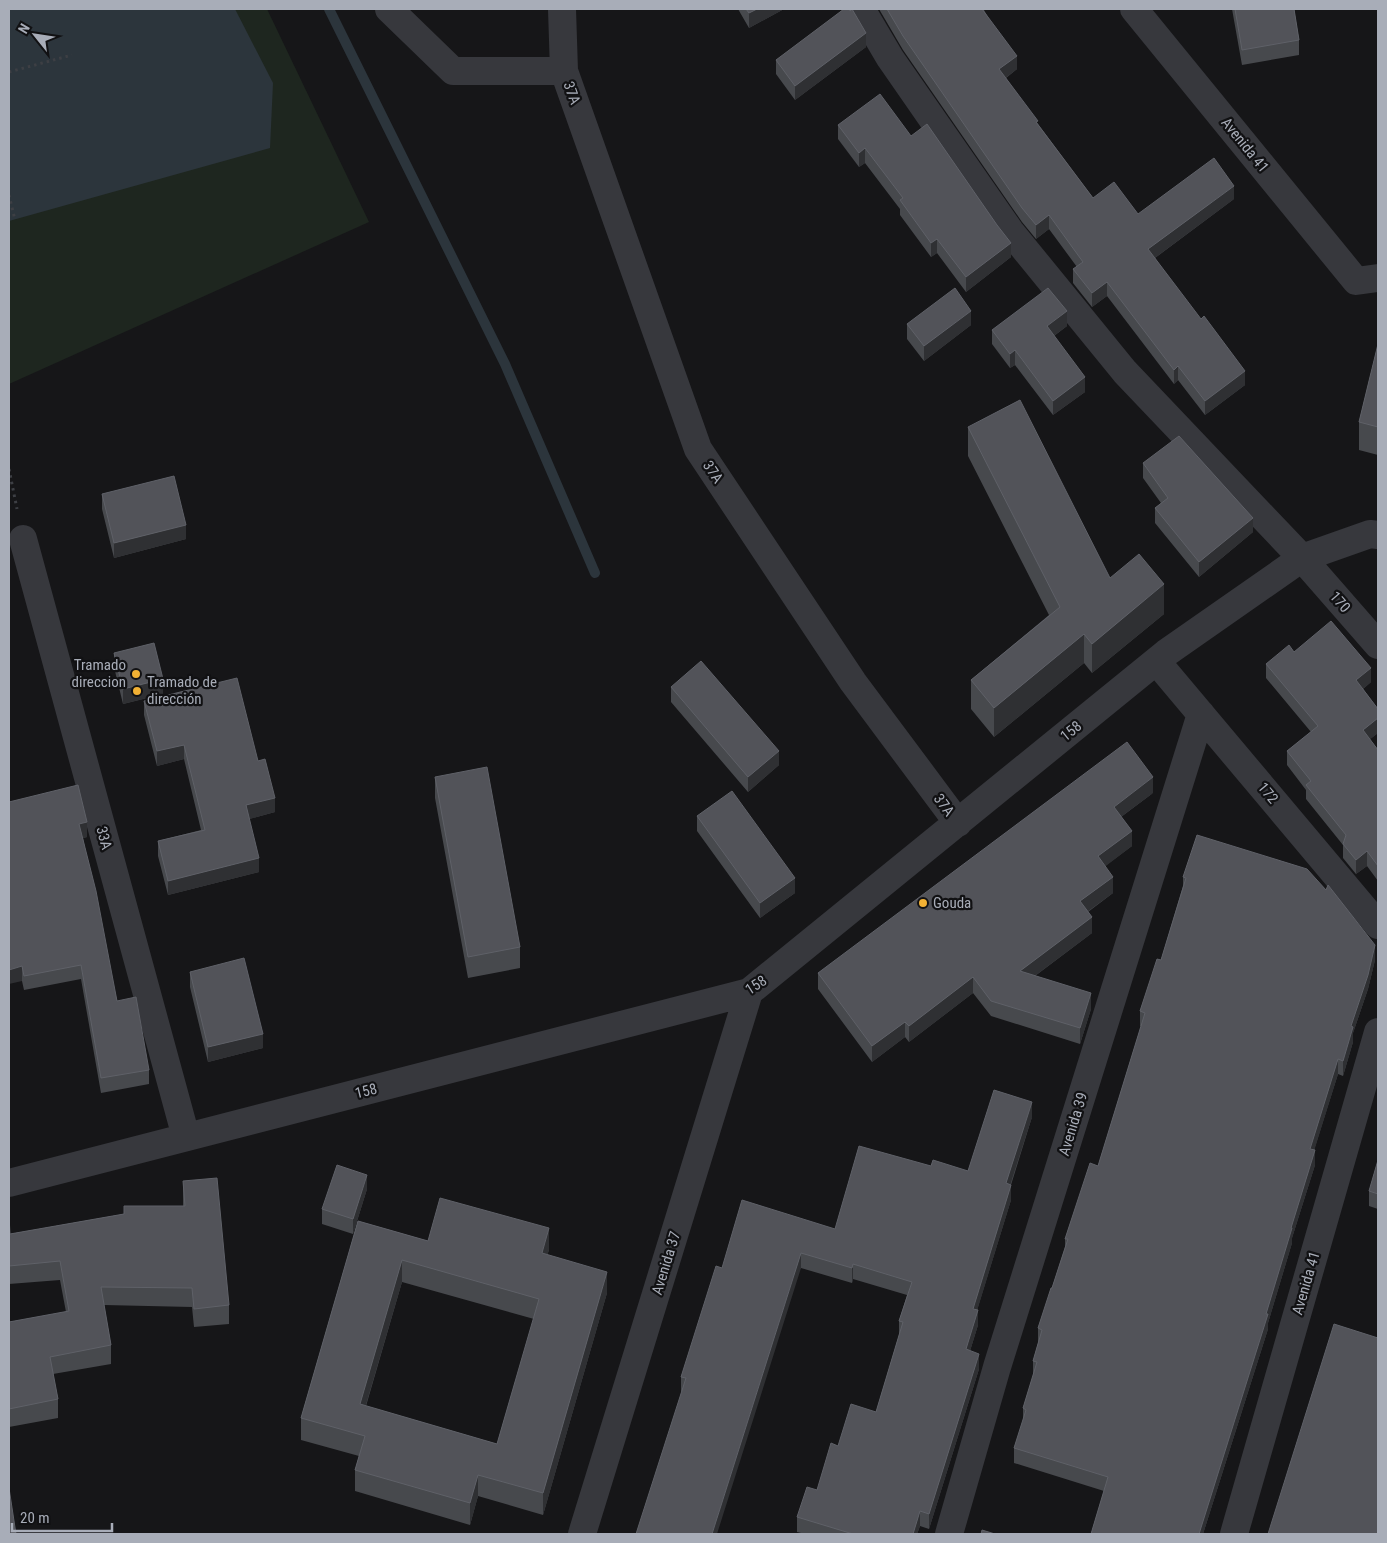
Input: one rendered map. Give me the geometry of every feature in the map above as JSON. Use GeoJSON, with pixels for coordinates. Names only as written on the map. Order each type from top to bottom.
{"type":"FeatureCollection","features":[{"type":"Feature","properties":{"kind":"street","name":"37A"},"geometry":{"type":"LineString","coordinates":[[389,9],[453,71],[564,71]]}},
{"type":"Feature","properties":{"kind":"street","name":"37A"},"geometry":{"type":"LineString","coordinates":[[562,9],[564,71],[698,448],[853,682],[958,823]]}},
{"type":"Feature","properties":{"kind":"street","name":"170"},"geometry":{"type":"LineString","coordinates":[[861,9],[890,58],[1010,230],[1125,372],[1302,558],[1378,645]]}},
{"type":"Feature","properties":{"kind":"street","name":"Avenida 41"},"geometry":{"type":"LineString","coordinates":[[1134,9],[1367,280]]}},
{"type":"Feature","properties":{"kind":"street","name":"158"},"geometry":{"type":"LineString","coordinates":[[9,1183],[750,992],[1166,653],[1302,558],[1370,534],[1378,535]]}},
{"type":"Feature","properties":{"kind":"street","name":"33A"},"geometry":{"type":"LineString","coordinates":[[22,538],[186,1137]]}},
{"type":"Feature","properties":{"kind":"street","name":"172"},"geometry":{"type":"LineString","coordinates":[[1157,662],[1378,925]]}},
{"type":"Feature","properties":{"kind":"street","name":"Avenida 39"},"geometry":{"type":"LineString","coordinates":[[949,1534],[997,1367],[1201,714]]}},
{"type":"Feature","properties":{"kind":"street","name":"Avenida 37"},"geometry":{"type":"LineString","coordinates":[[582,1534],[750,992]]}},
{"type":"Feature","properties":{"kind":"street","name":"Avenida 41"},"geometry":{"type":"LineString","coordinates":[[1234,1534],[1378,1032]]}},
{"type":"Feature","properties":{"kind":"path"},"geometry":{"type":"LineString","coordinates":[[9,72],[72,55]]}},
{"type":"Feature","properties":{"kind":"path"},"geometry":{"type":"LineString","coordinates":[[9,196],[15,220]]}},
{"type":"Feature","properties":{"kind":"path"},"geometry":{"type":"LineString","coordinates":[[9,469],[22,538]]}},
{"type":"Feature","properties":{"kind":"shaded area"},"geometry":{"type":"Polygon","coordinates":[[[9,9],[267,9],[369,222],[9,384],[9,9]]]}},
{"type":"Feature","properties":{"kind":"shaded area"},"geometry":{"type":"Polygon","coordinates":[[[9,9],[235,9],[273,83],[270,148],[9,221],[9,9]]]}},
{"type":"Feature","properties":{"kind":"building"},"geometry":{"type":"Polygon","coordinates":[[[746,9],[757,9],[749,13],[746,9]]]}},
{"type":"Feature","properties":{"kind":"building"},"geometry":{"type":"Polygon","coordinates":[[[844,9],[849,9],[850,11],[852,9],[866,33],[795,86],[776,60],[844,9]]]}},
{"type":"Feature","properties":{"kind":"building"},"geometry":{"type":"Polygon","coordinates":[[[887,9],[982,9],[1017,56],[999,69],[1093,198],[1114,182],[1138,214],[1214,158],[1234,186],[1148,249],[1201,319],[1204,316],[1245,371],[1205,401],[1178,366],[1174,370],[1107,282],[1092,293],[1073,269],[1083,262],[1049,215],[1036,225],[1022,208],[903,36],[887,9]]]}},
{"type":"Feature","properties":{"kind":"building"},"geometry":{"type":"Polygon","coordinates":[[[1235,9],[1294,9],[1299,40],[1242,50],[1235,9]]]}},
{"type":"Feature","properties":{"kind":"building"},"geometry":{"type":"Polygon","coordinates":[[[880,94],[911,136],[927,124],[1011,243],[966,277],[937,239],[931,243],[900,200],[903,198],[865,148],[859,153],[838,125],[880,94]]]}},
{"type":"Feature","properties":{"kind":"building"},"geometry":{"type":"Polygon","coordinates":[[[955,288],[971,311],[924,346],[907,324],[955,288]]]}},
{"type":"Feature","properties":{"kind":"building"},"geometry":{"type":"Polygon","coordinates":[[[1048,288],[1067,311],[1047,326],[1085,377],[1053,401],[1015,350],[1010,354],[992,330],[1048,288]]]}},
{"type":"Feature","properties":{"kind":"building"},"geometry":{"type":"Polygon","coordinates":[[[1378,344],[1378,427],[1359,422],[1378,344]]]}},
{"type":"Feature","properties":{"kind":"building"},"geometry":{"type":"Polygon","coordinates":[[[1020,400],[1110,578],[1139,554],[1164,584],[1092,644],[1084,634],[994,708],[971,680],[1060,607],[968,427],[1020,400]]]}},
{"type":"Feature","properties":{"kind":"building"},"geometry":{"type":"Polygon","coordinates":[[[1179,436],[1253,518],[1199,562],[1155,508],[1168,498],[1143,463],[1179,436]]]}},
{"type":"Feature","properties":{"kind":"building"},"geometry":{"type":"Polygon","coordinates":[[[174,476],[186,525],[114,543],[102,494],[174,476]]]}},
{"type":"Feature","properties":{"kind":"building"},"geometry":{"type":"Polygon","coordinates":[[[1331,621],[1371,668],[1356,680],[1378,709],[1378,718],[1363,730],[1378,750],[1378,866],[1367,851],[1356,860],[1343,844],[1346,835],[1306,785],[1311,781],[1287,751],[1318,726],[1266,664],[1289,645],[1294,652],[1331,621]]]}},
{"type":"Feature","properties":{"kind":"building"},"geometry":{"type":"Polygon","coordinates":[[[154,643],[163,679],[123,689],[114,653],[154,643]]]}},
{"type":"Feature","properties":{"kind":"building"},"geometry":{"type":"Polygon","coordinates":[[[701,661],[779,751],[748,777],[671,687],[701,661]]]}},
{"type":"Feature","properties":{"kind":"building"},"geometry":{"type":"Polygon","coordinates":[[[237,678],[258,761],[265,759],[275,798],[246,805],[259,858],[168,881],[158,841],[205,830],[184,745],[157,751],[144,701],[237,678]]]}},
{"type":"Feature","properties":{"kind":"building"},"geometry":{"type":"Polygon","coordinates":[[[1127,742],[1153,777],[1114,807],[1132,831],[1098,856],[1113,877],[1080,901],[1092,917],[1020,971],[1091,993],[1080,1028],[991,1001],[973,977],[909,1026],[905,1022],[872,1046],[818,973],[1127,742]]]}},
{"type":"Feature","properties":{"kind":"building"},"geometry":{"type":"Polygon","coordinates":[[[487,767],[520,947],[468,957],[435,777],[487,767]]]}},
{"type":"Feature","properties":{"kind":"building"},"geometry":{"type":"Polygon","coordinates":[[[78,785],[87,822],[79,824],[96,891],[117,1001],[136,997],[149,1070],[101,1078],[81,965],[24,976],[22,966],[9,970],[9,802],[78,785]]]}},
{"type":"Feature","properties":{"kind":"building"},"geometry":{"type":"Polygon","coordinates":[[[732,791],[795,878],[760,903],[697,816],[732,791]]]}},
{"type":"Feature","properties":{"kind":"building"},"geometry":{"type":"Polygon","coordinates":[[[1197,835],[1307,869],[1326,890],[1328,885],[1375,945],[1368,975],[1351,1026],[1353,1027],[1343,1061],[1338,1059],[1310,1149],[1315,1150],[1266,1314],[1268,1314],[1199,1534],[1091,1534],[1108,1477],[1014,1448],[1026,1410],[1023,1408],[1037,1362],[1033,1361],[1042,1330],[1038,1328],[1068,1239],[1065,1239],[1090,1163],[1098,1166],[1145,1013],[1140,1011],[1157,959],[1161,960],[1186,878],[1183,877],[1197,835]]]}},
{"type":"Feature","properties":{"kind":"building"},"geometry":{"type":"Polygon","coordinates":[[[244,958],[263,1034],[208,1047],[190,972],[244,958]]]}},
{"type":"Feature","properties":{"kind":"building"},"geometry":{"type":"Polygon","coordinates":[[[994,1090],[1032,1102],[1006,1183],[1011,1185],[973,1309],[978,1310],[966,1349],[979,1354],[929,1514],[920,1511],[913,1534],[853,1534],[797,1517],[807,1487],[817,1490],[831,1443],[838,1446],[851,1404],[876,1412],[903,1322],[899,1321],[912,1282],[853,1264],[852,1268],[801,1253],[712,1534],[636,1534],[686,1378],[681,1377],[716,1266],[722,1268],[742,1200],[835,1229],[859,1146],[931,1166],[933,1160],[968,1171],[994,1090]]]}},
{"type":"Feature","properties":{"kind":"building"},"geometry":{"type":"Polygon","coordinates":[[[1378,1160],[1378,1194],[1369,1191],[1378,1160]]]}},
{"type":"Feature","properties":{"kind":"building"},"geometry":{"type":"Polygon","coordinates":[[[337,1165],[367,1175],[353,1219],[322,1209],[337,1165]]]}},
{"type":"Feature","properties":{"kind":"building"},"geometry":{"type":"Polygon","coordinates":[[[217,1178],[229,1305],[194,1309],[192,1288],[101,1287],[111,1345],[50,1357],[58,1399],[9,1409],[9,1322],[69,1311],[60,1261],[9,1266],[9,1216],[10,1234],[124,1214],[124,1206],[185,1206],[183,1181],[217,1178]]]}},
{"type":"Feature","properties":{"kind":"building"},"geometry":{"type":"Polygon","coordinates":[[[440,1198],[549,1228],[542,1253],[607,1272],[543,1493],[478,1475],[470,1503],[355,1470],[365,1436],[301,1418],[358,1221],[428,1241],[440,1198]],[[402,1260],[360,1404],[497,1444],[539,1299],[402,1260]]]}},
{"type":"Feature","properties":{"kind":"building"},"geometry":{"type":"Polygon","coordinates":[[[1334,1324],[1378,1338],[1378,1534],[1268,1534],[1334,1324]]]}},
{"type":"Feature","properties":{"kind":"building"},"geometry":{"type":"Polygon","coordinates":[[[9,1488],[16,1534],[9,1534],[9,1488]]]}},
{"type":"Feature","properties":{"kind":"building"},"geometry":{"type":"Polygon","coordinates":[[[982,1530],[995,1534],[981,1534],[982,1530]]]}},
{"type":"Feature","properties":{"kind":"waterway"},"geometry":{"type":"LineString","coordinates":[[329,9],[505,364],[595,573]]}},
{"type":"Feature","properties":{"kind":"place","name":"Tramado direccion"},"geometry":{"type":"Point","coordinates":[136,674]}},
{"type":"Feature","properties":{"kind":"place","name":"Tramado de dirección"},"geometry":{"type":"Point","coordinates":[137,691]}},
{"type":"Feature","properties":{"kind":"place","name":"Gouda"},"geometry":{"type":"Point","coordinates":[923,903]}}]}
